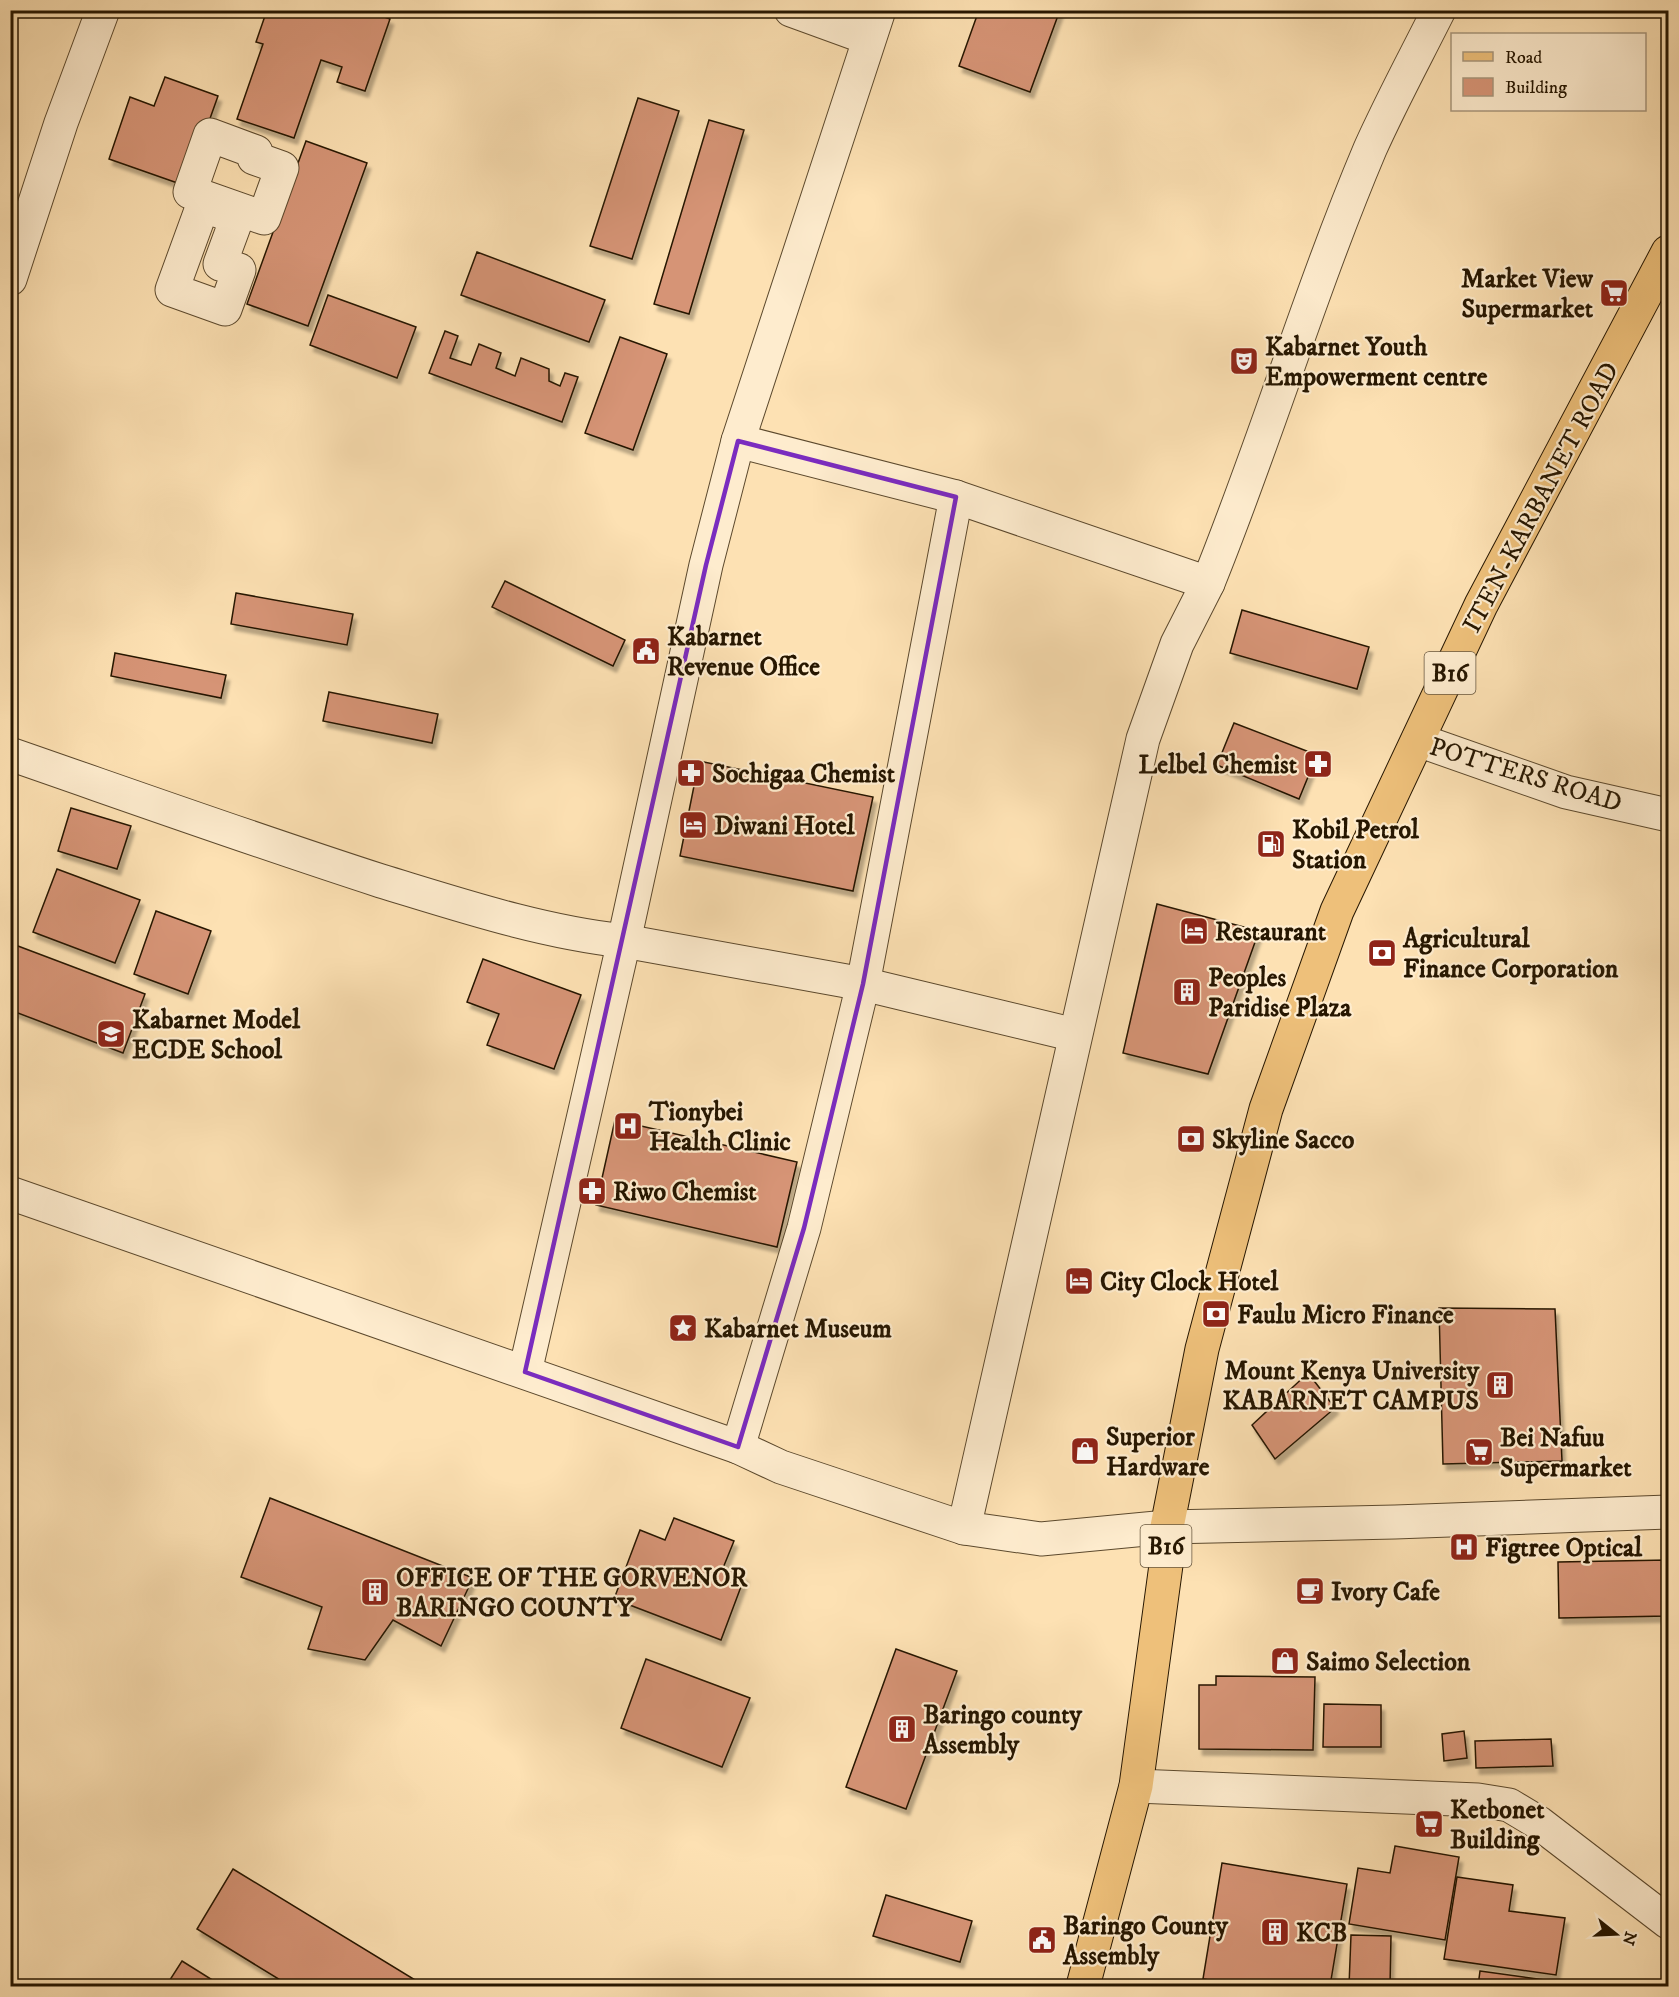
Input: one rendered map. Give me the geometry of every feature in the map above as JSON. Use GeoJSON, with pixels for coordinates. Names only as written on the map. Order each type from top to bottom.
{"type":"FeatureCollection","features":[{"type":"Feature","properties":{"kind":"main road","name":"ITEN-KARBANET ROAD"},"geometry":{"type":"LineString","coordinates":[[1167,1527],[1202,1349],[1266,1109],[1337,911],[1481,604],[1668,252]]}},
{"type":"Feature","properties":{"kind":"main road","name":"B16"},"geometry":{"type":"LineString","coordinates":[[1083,1986],[1136,1786],[1166,1565],[1167,1527]]}},
{"type":"Feature","properties":{"kind":"street"},"geometry":{"type":"LineString","coordinates":[[10,279],[62,123],[103,10]]}},
{"type":"Feature","properties":{"kind":"street"},"geometry":{"type":"LineString","coordinates":[[525,1372],[624,941],[706,565],[738,441],[874,24],[791,10]]}},
{"type":"Feature","properties":{"kind":"street"},"geometry":{"type":"LineString","coordinates":[[964,1528],[1143,739],[1177,644],[1208,583],[1234,519],[1326,264],[1371,148],[1439,10]]}},
{"type":"Feature","properties":{"kind":"street"},"geometry":{"type":"LineString","coordinates":[[738,441],[956,498],[1208,583]]}},
{"type":"Feature","properties":{"kind":"street"},"geometry":{"type":"LineString","coordinates":[[738,1448],[804,1228],[862,984],[956,498]]}},
{"type":"Feature","properties":{"kind":"street","name":"POTTERS ROAD"},"geometry":{"type":"LineString","coordinates":[[1418,740],[1566,792],[1668,815]]}},
{"type":"Feature","properties":{"kind":"street"},"geometry":{"type":"LineString","coordinates":[[10,754],[286,850],[476,910],[594,938],[624,941],[862,984],[1076,1035]]}},
{"type":"Feature","properties":{"kind":"street"},"geometry":{"type":"LineString","coordinates":[[10,1193],[525,1372],[738,1448],[781,1467],[964,1528],[1041,1539],[1167,1527],[1395,1522],[1668,1512]]}},
{"type":"Feature","properties":{"kind":"street"},"geometry":{"type":"LineString","coordinates":[[1136,1786],[1478,1800],[1509,1805],[1539,1823],[1668,1922]]}},
{"type":"Feature","properties":{"kind":"highlighted area"},"geometry":{"type":"Polygon","coordinates":[[[738,441],[956,497],[863,984],[804,1228],[738,1447],[525,1372],[706,565],[738,441]]]}},
{"type":"Feature","properties":{"kind":"building"},"geometry":{"type":"Polygon","coordinates":[[[267,10],[365,10],[390,19],[365,91],[337,82],[342,67],[321,60],[294,138],[237,119],[263,44],[256,42],[267,10]]]}},
{"type":"Feature","properties":{"kind":"building"},"geometry":{"type":"Polygon","coordinates":[[[979,10],[1060,10],[1030,92],[959,66],[979,10]]]}},
{"type":"Feature","properties":{"kind":"building"},"geometry":{"type":"Polygon","coordinates":[[[165,77],[218,96],[186,186],[109,159],[130,97],[154,106],[165,77]]]}},
{"type":"Feature","properties":{"kind":"building"},"geometry":{"type":"Polygon","coordinates":[[[638,98],[679,111],[632,259],[590,246],[638,98]]]}},
{"type":"Feature","properties":{"kind":"building"},"geometry":{"type":"Polygon","coordinates":[[[709,120],[744,130],[689,314],[654,304],[709,120]]]}},
{"type":"Feature","properties":{"kind":"building"},"geometry":{"type":"Polygon","coordinates":[[[306,141],[367,163],[308,326],[247,304],[306,141]]]}},
{"type":"Feature","properties":{"kind":"building"},"geometry":{"type":"Polygon","coordinates":[[[477,252],[605,300],[589,342],[461,295],[477,252]]]}},
{"type":"Feature","properties":{"kind":"building"},"geometry":{"type":"Polygon","coordinates":[[[328,295],[416,327],[397,378],[310,345],[328,295]]]}},
{"type":"Feature","properties":{"kind":"building"},"geometry":{"type":"Polygon","coordinates":[[[445,331],[458,336],[450,358],[471,365],[479,344],[501,353],[496,368],[515,376],[521,358],[549,369],[549,381],[560,386],[565,373],[578,377],[562,422],[429,373],[445,331]]]}},
{"type":"Feature","properties":{"kind":"building"},"geometry":{"type":"Polygon","coordinates":[[[620,337],[667,354],[633,450],[585,433],[620,337]]]}},
{"type":"Feature","properties":{"kind":"building"},"geometry":{"type":"Polygon","coordinates":[[[505,581],[625,640],[613,666],[492,607],[505,581]]]}},
{"type":"Feature","properties":{"kind":"building"},"geometry":{"type":"Polygon","coordinates":[[[236,593],[353,614],[347,645],[231,624],[236,593]]]}},
{"type":"Feature","properties":{"kind":"building"},"geometry":{"type":"Polygon","coordinates":[[[1242,610],[1369,647],[1357,689],[1230,653],[1242,610]]]}},
{"type":"Feature","properties":{"kind":"building"},"geometry":{"type":"Polygon","coordinates":[[[115,653],[226,675],[221,698],[111,676],[115,653]]]}},
{"type":"Feature","properties":{"kind":"building"},"geometry":{"type":"Polygon","coordinates":[[[329,692],[438,714],[432,743],[323,721],[329,692]]]}},
{"type":"Feature","properties":{"kind":"building"},"geometry":{"type":"Polygon","coordinates":[[[1234,723],[1317,755],[1299,799],[1217,765],[1234,723]]]}},
{"type":"Feature","properties":{"kind":"building"},"geometry":{"type":"Polygon","coordinates":[[[699,761],[873,797],[853,891],[680,856],[699,761]]]}},
{"type":"Feature","properties":{"kind":"building"},"geometry":{"type":"Polygon","coordinates":[[[71,808],[131,826],[117,869],[58,851],[71,808]]]}},
{"type":"Feature","properties":{"kind":"building"},"geometry":{"type":"Polygon","coordinates":[[[57,869],[140,900],[115,963],[33,932],[57,869]]]}},
{"type":"Feature","properties":{"kind":"building","name":"Peoples Paridise Plaza"},"geometry":{"type":"Polygon","coordinates":[[[1157,904],[1259,931],[1208,1074],[1123,1053],[1157,904]]]}},
{"type":"Feature","properties":{"kind":"building"},"geometry":{"type":"Polygon","coordinates":[[[156,911],[211,931],[188,994],[134,974],[156,911]]]}},
{"type":"Feature","properties":{"kind":"building"},"geometry":{"type":"Polygon","coordinates":[[[10,943],[145,994],[123,1053],[10,1010],[10,943]]]}},
{"type":"Feature","properties":{"kind":"building"},"geometry":{"type":"Polygon","coordinates":[[[483,959],[581,995],[554,1069],[487,1045],[499,1014],[467,1002],[483,959]]]}},
{"type":"Feature","properties":{"kind":"building"},"geometry":{"type":"Polygon","coordinates":[[[615,1120],[797,1162],[777,1247],[596,1205],[615,1120]]]}},
{"type":"Feature","properties":{"kind":"building","name":"Mount Kenya University KABARNET CAMPUS"},"geometry":{"type":"Polygon","coordinates":[[[1439,1308],[1555,1309],[1562,1461],[1443,1464],[1439,1308]]]}},
{"type":"Feature","properties":{"kind":"building"},"geometry":{"type":"Polygon","coordinates":[[[1308,1373],[1335,1408],[1275,1459],[1252,1425],[1308,1373]]]}},
{"type":"Feature","properties":{"kind":"building","name":"OFFICE OF THE GORVENOR BARINGO COUNTY"},"geometry":{"type":"Polygon","coordinates":[[[270,1498],[473,1578],[441,1646],[393,1620],[365,1660],[308,1649],[322,1607],[241,1577],[270,1498]]]}},
{"type":"Feature","properties":{"kind":"building"},"geometry":{"type":"Polygon","coordinates":[[[674,1518],[734,1541],[723,1568],[745,1576],[721,1640],[614,1599],[640,1530],[665,1540],[674,1518]]]}},
{"type":"Feature","properties":{"kind":"building"},"geometry":{"type":"Polygon","coordinates":[[[1668,1560],[1668,1616],[1559,1618],[1558,1562],[1668,1560]]]}},
{"type":"Feature","properties":{"kind":"building","name":"Baringo county Assembly"},"geometry":{"type":"Polygon","coordinates":[[[896,1649],[957,1671],[906,1809],[846,1787],[896,1649]]]}},
{"type":"Feature","properties":{"kind":"building"},"geometry":{"type":"Polygon","coordinates":[[[646,1659],[750,1698],[722,1767],[621,1728],[646,1659]]]}},
{"type":"Feature","properties":{"kind":"building"},"geometry":{"type":"Polygon","coordinates":[[[1216,1676],[1315,1677],[1313,1750],[1199,1749],[1199,1685],[1216,1685],[1216,1676]]]}},
{"type":"Feature","properties":{"kind":"building"},"geometry":{"type":"Polygon","coordinates":[[[1324,1704],[1381,1705],[1381,1747],[1323,1747],[1324,1704]]]}},
{"type":"Feature","properties":{"kind":"building"},"geometry":{"type":"Polygon","coordinates":[[[1464,1731],[1467,1758],[1444,1761],[1442,1734],[1464,1731]]]}},
{"type":"Feature","properties":{"kind":"building"},"geometry":{"type":"Polygon","coordinates":[[[1551,1739],[1553,1766],[1476,1768],[1475,1741],[1551,1739]]]}},
{"type":"Feature","properties":{"kind":"building"},"geometry":{"type":"Polygon","coordinates":[[[1395,1846],[1459,1857],[1445,1940],[1349,1924],[1358,1868],[1390,1873],[1395,1846]]]}},
{"type":"Feature","properties":{"kind":"building","name":"KCB"},"geometry":{"type":"Polygon","coordinates":[[[1222,1863],[1347,1884],[1330,1986],[1248,1986],[1203,1979],[1222,1863]]]}},
{"type":"Feature","properties":{"kind":"building"},"geometry":{"type":"Polygon","coordinates":[[[233,1869],[425,1986],[290,1986],[197,1929],[233,1869]]]}},
{"type":"Feature","properties":{"kind":"building"},"geometry":{"type":"Polygon","coordinates":[[[1457,1877],[1513,1885],[1509,1911],[1565,1918],[1556,1975],[1444,1959],[1457,1877]]]}},
{"type":"Feature","properties":{"kind":"building"},"geometry":{"type":"Polygon","coordinates":[[[886,1895],[972,1921],[960,1962],[873,1936],[886,1895]]]}},
{"type":"Feature","properties":{"kind":"building"},"geometry":{"type":"Polygon","coordinates":[[[1351,1935],[1391,1936],[1390,1986],[1349,1986],[1351,1935]]]}},
{"type":"Feature","properties":{"kind":"building"},"geometry":{"type":"Polygon","coordinates":[[[182,1961],[222,1986],[166,1986],[182,1961]]]}},
{"type":"Feature","properties":{"kind":"building"},"geometry":{"type":"Polygon","coordinates":[[[1480,1971],[1559,1982],[1558,1986],[1478,1986],[1480,1971]]]}},
{"type":"Feature","properties":{"kind":"place","name":"Market View Supermarket"},"geometry":{"type":"Point","coordinates":[1614,293]}},
{"type":"Feature","properties":{"kind":"place","name":"Kabarnet Youth Empowerment centre"},"geometry":{"type":"Point","coordinates":[1244,361]}},
{"type":"Feature","properties":{"kind":"place","name":"Kabarnet Revenue Office"},"geometry":{"type":"Point","coordinates":[646,651]}},
{"type":"Feature","properties":{"kind":"place","name":"Lelbel Chemist"},"geometry":{"type":"Point","coordinates":[1318,764]}},
{"type":"Feature","properties":{"kind":"place","name":"Sochigaa Chemist"},"geometry":{"type":"Point","coordinates":[691,773]}},
{"type":"Feature","properties":{"kind":"place","name":"Diwani Hotel"},"geometry":{"type":"Point","coordinates":[693,825]}},
{"type":"Feature","properties":{"kind":"place","name":"Kobil Petrol Station"},"geometry":{"type":"Point","coordinates":[1271,844]}},
{"type":"Feature","properties":{"kind":"place","name":"Restaurant"},"geometry":{"type":"Point","coordinates":[1194,931]}},
{"type":"Feature","properties":{"kind":"place","name":"Agricultural Finance Corporation"},"geometry":{"type":"Point","coordinates":[1382,953]}},
{"type":"Feature","properties":{"kind":"place","name":"Peoples Paridise Plaza"},"geometry":{"type":"Point","coordinates":[1187,992]}},
{"type":"Feature","properties":{"kind":"place","name":"Kabarnet Model ECDE School"},"geometry":{"type":"Point","coordinates":[111,1034]}},
{"type":"Feature","properties":{"kind":"place","name":"Tionybei Health Clinic"},"geometry":{"type":"Point","coordinates":[628,1126]}},
{"type":"Feature","properties":{"kind":"place","name":"Skyline Sacco"},"geometry":{"type":"Point","coordinates":[1191,1139]}},
{"type":"Feature","properties":{"kind":"place","name":"Riwo Chemist"},"geometry":{"type":"Point","coordinates":[592,1191]}},
{"type":"Feature","properties":{"kind":"place","name":"City Clock Hotel"},"geometry":{"type":"Point","coordinates":[1079,1281]}},
{"type":"Feature","properties":{"kind":"place","name":"Faulu Micro Finance"},"geometry":{"type":"Point","coordinates":[1216,1314]}},
{"type":"Feature","properties":{"kind":"place","name":"Kabarnet Museum"},"geometry":{"type":"Point","coordinates":[683,1328]}},
{"type":"Feature","properties":{"kind":"place","name":"Mount Kenya University KABARNET CAMPUS"},"geometry":{"type":"Point","coordinates":[1500,1385]}},
{"type":"Feature","properties":{"kind":"place","name":"Superior Hardware"},"geometry":{"type":"Point","coordinates":[1085,1451]}},
{"type":"Feature","properties":{"kind":"place","name":"Bei Nafuu Supermarket"},"geometry":{"type":"Point","coordinates":[1479,1452]}},
{"type":"Feature","properties":{"kind":"place","name":"Figtree Optical"},"geometry":{"type":"Point","coordinates":[1464,1547]}},
{"type":"Feature","properties":{"kind":"place","name":"Ivory Cafe"},"geometry":{"type":"Point","coordinates":[1310,1591]}},
{"type":"Feature","properties":{"kind":"place","name":"OFFICE OF THE GORVENOR BARINGO COUNTY"},"geometry":{"type":"Point","coordinates":[375,1592]}},
{"type":"Feature","properties":{"kind":"place","name":"Saimo Selection"},"geometry":{"type":"Point","coordinates":[1285,1661]}},
{"type":"Feature","properties":{"kind":"place","name":"Baringo county Assembly"},"geometry":{"type":"Point","coordinates":[902,1729]}},
{"type":"Feature","properties":{"kind":"place","name":"Ketbonet Building"},"geometry":{"type":"Point","coordinates":[1429,1824]}},
{"type":"Feature","properties":{"kind":"place","name":"KCB"},"geometry":{"type":"Point","coordinates":[1275,1932]}},
{"type":"Feature","properties":{"kind":"place","name":"Baringo County Assembly"},"geometry":{"type":"Point","coordinates":[1042,1940]}}]}
